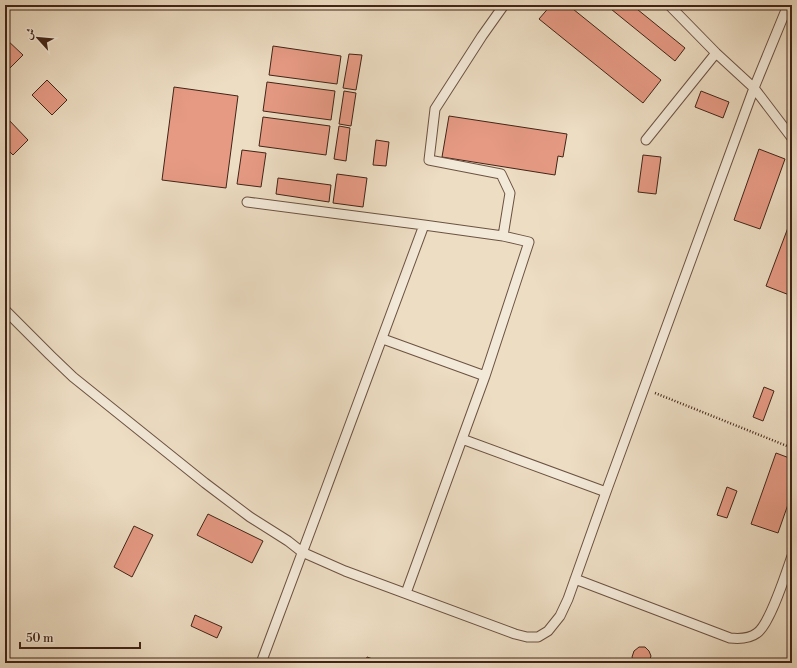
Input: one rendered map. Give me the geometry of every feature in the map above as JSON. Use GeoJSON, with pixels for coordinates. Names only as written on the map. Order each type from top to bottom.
{"type":"FeatureCollection","features":[{"type":"Feature","properties":{"kind":"lane"},"geometry":{"type":"LineString","coordinates":[[503,236],[510,193],[501,174],[429,160],[435,109],[504,5]]}},
{"type":"Feature","properties":{"kind":"lane"},"geometry":{"type":"LineString","coordinates":[[668,5],[716,53],[754,88],[792,138]]}},
{"type":"Feature","properties":{"kind":"lane"},"geometry":{"type":"LineString","coordinates":[[5,310],[73,377],[205,483],[250,517],[288,541],[302,552],[345,571],[515,634],[527,637],[538,637],[548,631],[560,616],[575,580],[754,88],[788,5]]}},
{"type":"Feature","properties":{"kind":"lane"},"geometry":{"type":"LineString","coordinates":[[646,140],[716,53]]}},
{"type":"Feature","properties":{"kind":"lane"},"geometry":{"type":"LineString","coordinates":[[247,202],[503,236],[529,242],[485,376],[406,593]]}},
{"type":"Feature","properties":{"kind":"lane"},"geometry":{"type":"LineString","coordinates":[[261,663],[383,339],[424,225]]}},
{"type":"Feature","properties":{"kind":"lane"},"geometry":{"type":"LineString","coordinates":[[383,339],[485,376]]}},
{"type":"Feature","properties":{"kind":"lane"},"geometry":{"type":"LineString","coordinates":[[462,439],[606,492]]}},
{"type":"Feature","properties":{"kind":"lane"},"geometry":{"type":"LineString","coordinates":[[575,580],[730,638],[738,639],[747,638],[756,634],[763,628],[774,604],[792,556]]}},
{"type":"Feature","properties":{"kind":"path"},"geometry":{"type":"LineString","coordinates":[[644,389],[792,448]]}},
{"type":"Feature","properties":{"kind":"building"},"geometry":{"type":"Polygon","coordinates":[[[551,5],[568,5],[661,80],[643,103],[539,19],[551,5]]]}},
{"type":"Feature","properties":{"kind":"building"},"geometry":{"type":"Polygon","coordinates":[[[606,5],[632,5],[685,48],[675,61],[606,5]]]}},
{"type":"Feature","properties":{"kind":"building"},"geometry":{"type":"Polygon","coordinates":[[[5,38],[23,55],[8,70],[5,67],[5,38]]]}},
{"type":"Feature","properties":{"kind":"building"},"geometry":{"type":"Polygon","coordinates":[[[273,46],[341,56],[337,84],[269,75],[273,46]]]}},
{"type":"Feature","properties":{"kind":"building"},"geometry":{"type":"Polygon","coordinates":[[[349,54],[362,55],[356,90],[343,88],[349,54]]]}},
{"type":"Feature","properties":{"kind":"building"},"geometry":{"type":"Polygon","coordinates":[[[47,80],[67,100],[52,115],[32,95],[47,80]]]}},
{"type":"Feature","properties":{"kind":"building"},"geometry":{"type":"Polygon","coordinates":[[[267,82],[335,91],[331,120],[263,111],[267,82]]]}},
{"type":"Feature","properties":{"kind":"building"},"geometry":{"type":"Polygon","coordinates":[[[174,87],[238,96],[226,188],[162,180],[174,87]]]}},
{"type":"Feature","properties":{"kind":"building"},"geometry":{"type":"Polygon","coordinates":[[[344,91],[356,93],[351,126],[339,124],[344,91]]]}},
{"type":"Feature","properties":{"kind":"building"},"geometry":{"type":"Polygon","coordinates":[[[701,91],[729,102],[723,118],[695,107],[701,91]]]}},
{"type":"Feature","properties":{"kind":"building"},"geometry":{"type":"Polygon","coordinates":[[[449,116],[567,134],[563,157],[558,156],[555,175],[442,157],[449,116]]]}},
{"type":"Feature","properties":{"kind":"building"},"geometry":{"type":"Polygon","coordinates":[[[263,117],[330,126],[326,155],[259,146],[263,117]]]}},
{"type":"Feature","properties":{"kind":"building"},"geometry":{"type":"Polygon","coordinates":[[[7,118],[28,140],[13,155],[5,147],[5,121],[7,118]]]}},
{"type":"Feature","properties":{"kind":"building"},"geometry":{"type":"Polygon","coordinates":[[[339,126],[350,128],[346,161],[334,159],[339,126]]]}},
{"type":"Feature","properties":{"kind":"building"},"geometry":{"type":"Polygon","coordinates":[[[376,140],[389,142],[386,166],[373,165],[376,140]]]}},
{"type":"Feature","properties":{"kind":"building"},"geometry":{"type":"Polygon","coordinates":[[[759,149],[785,159],[760,229],[734,220],[759,149]]]}},
{"type":"Feature","properties":{"kind":"building"},"geometry":{"type":"Polygon","coordinates":[[[242,150],[266,153],[261,187],[237,184],[242,150]]]}},
{"type":"Feature","properties":{"kind":"building"},"geometry":{"type":"Polygon","coordinates":[[[643,155],[661,157],[656,194],[638,192],[643,155]]]}},
{"type":"Feature","properties":{"kind":"building"},"geometry":{"type":"Polygon","coordinates":[[[337,174],[367,178],[363,207],[333,203],[337,174]]]}},
{"type":"Feature","properties":{"kind":"building"},"geometry":{"type":"Polygon","coordinates":[[[278,178],[331,185],[329,202],[276,194],[278,178]]]}},
{"type":"Feature","properties":{"kind":"building"},"geometry":{"type":"Polygon","coordinates":[[[792,217],[792,296],[766,286],[792,217]]]}},
{"type":"Feature","properties":{"kind":"building"},"geometry":{"type":"Polygon","coordinates":[[[764,387],[774,391],[763,421],[753,417],[764,387]]]}},
{"type":"Feature","properties":{"kind":"building"},"geometry":{"type":"Polygon","coordinates":[[[776,453],[792,459],[792,493],[778,533],[751,524],[776,453]]]}},
{"type":"Feature","properties":{"kind":"building"},"geometry":{"type":"Polygon","coordinates":[[[727,487],[737,491],[727,518],[717,515],[727,487]]]}},
{"type":"Feature","properties":{"kind":"building"},"geometry":{"type":"Polygon","coordinates":[[[208,514],[263,541],[252,563],[197,535],[208,514]]]}},
{"type":"Feature","properties":{"kind":"building"},"geometry":{"type":"Polygon","coordinates":[[[134,526],[153,535],[132,577],[114,567],[134,526]]]}},
{"type":"Feature","properties":{"kind":"building"},"geometry":{"type":"Polygon","coordinates":[[[195,615],[222,627],[217,638],[191,626],[195,615]]]}},
{"type":"Feature","properties":{"kind":"building"},"geometry":{"type":"Polygon","coordinates":[[[639,647],[645,647],[649,651],[651,656],[647,663],[635,663],[633,660],[632,657],[634,651],[639,647]]]}},
{"type":"Feature","properties":{"kind":"building"},"geometry":{"type":"Polygon","coordinates":[[[367,657],[384,663],[365,663],[367,657]]]}}]}
